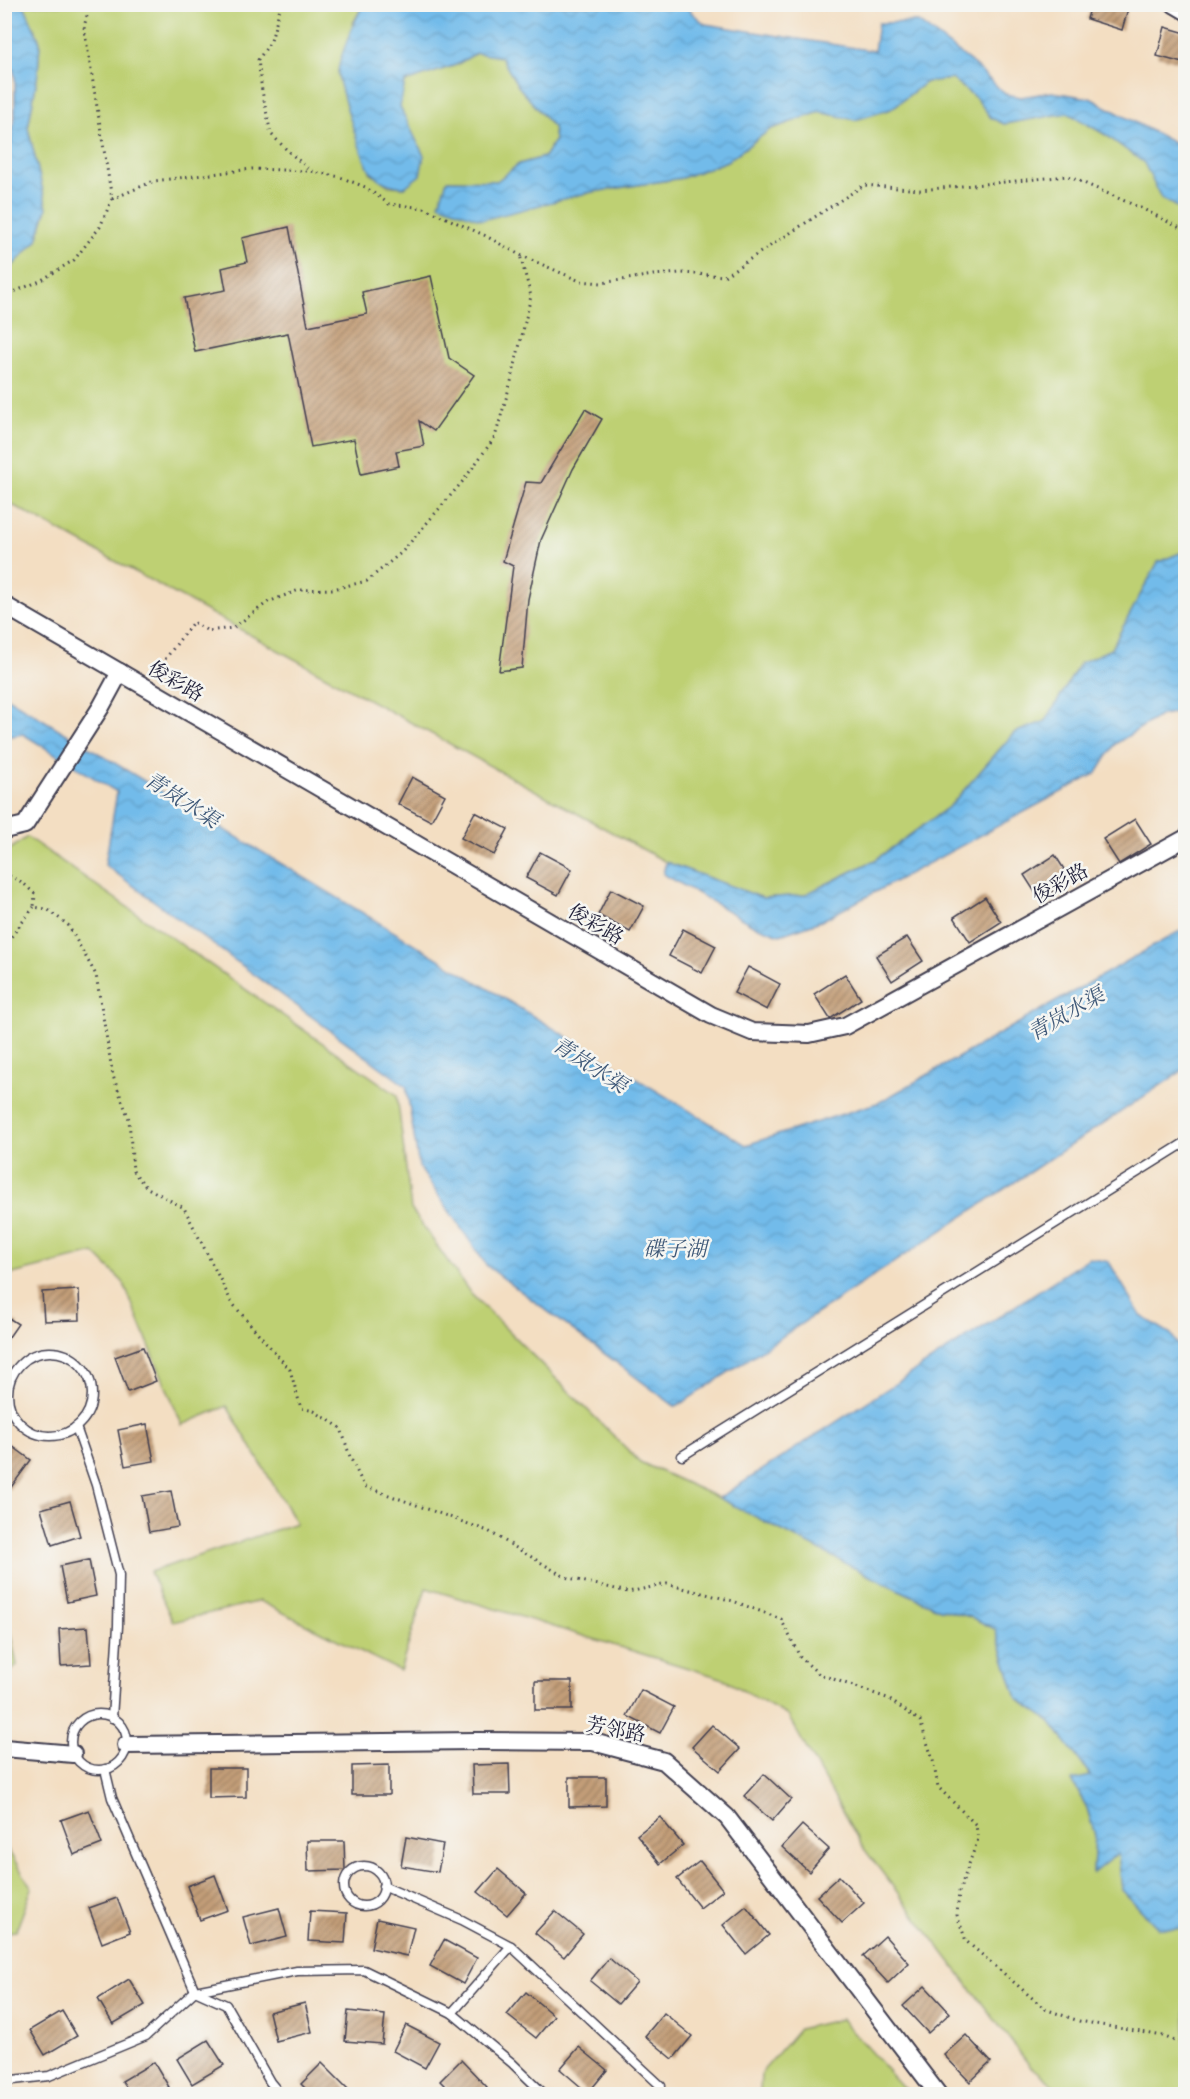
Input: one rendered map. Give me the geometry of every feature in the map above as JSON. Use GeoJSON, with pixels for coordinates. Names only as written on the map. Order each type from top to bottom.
{"type":"FeatureCollection","features":[{"type":"Feature","properties":{"kind":"street"},"geometry":{"type":"LineString","coordinates":[[1174,4],[1185,11]]}},
{"type":"Feature","properties":{"kind":"street","name":"俊彩路"},"geometry":{"type":"LineString","coordinates":[[4,605],[711,1015],[752,1032],[809,1034],[844,1026],[1185,838]]}},
{"type":"Feature","properties":{"kind":"street"},"geometry":{"type":"LineString","coordinates":[[4,830],[25,825],[101,707],[120,672]]}},
{"type":"Feature","properties":{"kind":"street","name":"芳邻路"},"geometry":{"type":"LineString","coordinates":[[126,1745],[593,1742],[664,1761],[727,1817],[938,2094]]}},
{"type":"Feature","properties":{"kind":"street"},"geometry":{"type":"LineString","coordinates":[[4,1748],[73,1754]]}},
{"type":"Feature","properties":{"kind":"lane"},"geometry":{"type":"LineString","coordinates":[[682,1456],[1185,1142]]}},
{"type":"Feature","properties":{"kind":"lane"},"geometry":{"type":"LineString","coordinates":[[48,1352],[67,1355],[79,1363],[87,1372],[92,1386],[92,1402],[86,1416],[76,1427],[60,1434],[46,1435],[36,1433],[24,1426],[14,1415],[9,1402],[9,1388],[18,1366],[34,1355],[48,1352]]}},
{"type":"Feature","properties":{"kind":"lane"},"geometry":{"type":"LineString","coordinates":[[76,1427],[96,1485],[118,1575],[118,1626],[112,1718]]}},
{"type":"Feature","properties":{"kind":"lane"},"geometry":{"type":"LineString","coordinates":[[96,1714],[112,1718],[124,1730],[126,1745],[123,1756],[117,1763],[105,1769],[87,1767],[79,1762],[73,1754],[71,1745],[73,1731],[79,1722],[96,1714]]}},
{"type":"Feature","properties":{"kind":"lane"},"geometry":{"type":"LineString","coordinates":[[105,1769],[112,1798],[195,1992],[226,2005],[270,2082],[280,2094]]}},
{"type":"Feature","properties":{"kind":"lane"},"geometry":{"type":"LineString","coordinates":[[383,1886],[381,1896],[376,1901],[364,1905],[351,1901],[346,1894],[344,1882],[351,1871],[364,1866],[374,1869],[379,1874],[383,1886],[462,1920],[511,1946],[661,2086]]}},
{"type":"Feature","properties":{"kind":"lane"},"geometry":{"type":"LineString","coordinates":[[452,2013],[511,1946]]}},
{"type":"Feature","properties":{"kind":"lane"},"geometry":{"type":"LineString","coordinates":[[4,2081],[49,2076],[146,2036],[195,1992],[297,1971],[364,1970],[452,2013],[512,2062],[544,2094]]}},
{"type":"Feature","properties":{"kind":"path"},"geometry":{"type":"LineString","coordinates":[[4,296],[40,281],[74,260],[100,227],[112,199],[84,27],[90,4]]}},
{"type":"Feature","properties":{"kind":"path"},"geometry":{"type":"LineString","coordinates":[[281,4],[271,41],[258,60],[262,91],[271,134],[311,171]]}},
{"type":"Feature","properties":{"kind":"path"},"geometry":{"type":"LineString","coordinates":[[112,199],[153,181],[252,170],[311,171],[340,177],[365,187],[388,204],[424,208],[520,255],[580,281],[602,283],[682,273],[724,276],[864,185],[920,189],[1068,176],[1143,209],[1185,231]]}},
{"type":"Feature","properties":{"kind":"path"},"geometry":{"type":"LineString","coordinates":[[136,682],[160,666],[193,622],[208,631],[233,628],[268,602],[299,590],[333,589],[367,581],[402,552],[463,481],[495,437],[512,378],[531,296],[520,255]]}},
{"type":"Feature","properties":{"kind":"path"},"geometry":{"type":"LineString","coordinates":[[4,873],[23,883],[35,894],[34,908],[4,946]]}},
{"type":"Feature","properties":{"kind":"path"},"geometry":{"type":"LineString","coordinates":[[34,908],[47,909],[68,925],[96,975],[113,1076],[129,1119],[133,1171],[146,1186],[184,1208],[232,1303],[290,1370],[301,1408],[314,1412],[341,1428],[350,1457],[364,1486],[488,1531],[565,1577],[628,1592],[667,1584],[733,1601],[782,1619],[800,1657],[819,1674],[887,1698],[920,1721],[933,1760],[938,1787],[976,1825],[978,1839],[959,1892],[957,1915],[966,1941],[1045,2008],[1078,2021],[1163,2036],[1185,2046]]}},
{"type":"Feature","properties":{"kind":"green space"},"geometry":{"type":"Polygon","coordinates":[[[24,5],[363,5],[353,23],[370,172],[389,186],[405,187],[424,156],[399,106],[405,82],[456,65],[476,53],[501,56],[518,86],[553,127],[555,140],[544,157],[519,164],[497,181],[447,180],[587,193],[682,178],[727,161],[771,129],[820,112],[855,120],[891,109],[926,82],[952,79],[977,99],[991,117],[1004,124],[1068,113],[1106,135],[1145,163],[1161,198],[1185,212],[1185,551],[1158,562],[1111,649],[1080,663],[1046,721],[1014,733],[950,806],[875,860],[804,895],[763,898],[666,862],[5,501],[5,274],[37,240],[47,208],[28,128],[38,73],[40,42],[24,5]]]}},
{"type":"Feature","properties":{"kind":"green space"},"geometry":{"type":"Polygon","coordinates":[[[27,837],[397,1095],[411,1209],[471,1294],[640,1462],[719,1498],[870,1576],[940,1609],[971,1617],[995,1629],[1017,1698],[1051,1722],[1091,1776],[1072,1781],[1087,1808],[1095,1835],[1093,1872],[1119,1852],[1122,1890],[1158,1928],[1185,1929],[1185,2094],[1065,2094],[1030,2066],[862,1846],[788,1716],[721,1678],[426,1588],[400,1671],[260,1601],[173,1622],[150,1572],[296,1523],[227,1406],[182,1425],[123,1282],[94,1253],[5,1276],[5,853],[27,837]]]}},
{"type":"Feature","properties":{"kind":"green space"},"geometry":{"type":"Polygon","coordinates":[[[4,1603],[17,1665],[5,1677],[4,1677],[4,1603]]]}},
{"type":"Feature","properties":{"kind":"green space"},"geometry":{"type":"Polygon","coordinates":[[[4,1844],[32,1888],[16,1931],[5,1932],[4,1844]]]}},
{"type":"Feature","properties":{"kind":"green space"},"geometry":{"type":"Polygon","coordinates":[[[841,2019],[909,2094],[760,2094],[761,2073],[799,2029],[841,2019]]]}},
{"type":"Feature","properties":{"kind":"water"},"geometry":{"type":"Polygon","coordinates":[[[5,4],[24,5],[40,42],[38,73],[28,128],[47,208],[37,240],[5,274],[5,229],[8,222],[5,199],[6,171],[15,117],[15,76],[5,44],[5,4]]]}},
{"type":"Feature","properties":{"kind":"water"},"geometry":{"type":"Polygon","coordinates":[[[363,5],[688,5],[692,13],[705,24],[874,51],[878,23],[918,22],[970,61],[1005,94],[1021,97],[1052,92],[1090,98],[1185,149],[1185,212],[1161,198],[1144,163],[1106,135],[1068,113],[1004,124],[991,118],[977,99],[952,79],[926,82],[891,109],[855,120],[820,112],[771,129],[727,161],[682,178],[587,193],[482,220],[439,204],[447,180],[497,181],[519,164],[544,157],[555,140],[553,127],[518,86],[501,57],[476,53],[456,65],[405,82],[400,107],[424,156],[420,175],[405,187],[383,182],[372,173],[363,156],[338,73],[344,49],[363,5]]]}},
{"type":"Feature","properties":{"kind":"water"},"geometry":{"type":"Polygon","coordinates":[[[1185,551],[1185,710],[1159,716],[1115,744],[1097,773],[821,921],[780,935],[753,925],[663,874],[666,862],[763,898],[804,895],[875,860],[950,806],[1014,733],[1046,721],[1080,663],[1111,649],[1158,562],[1185,551]]]}},
{"type":"Feature","properties":{"kind":"water","name":"碟子湖"},"geometry":{"type":"Polygon","coordinates":[[[4,696],[746,1145],[880,1102],[1185,928],[1185,1069],[676,1407],[487,1266],[419,1167],[406,1086],[105,865],[117,792],[23,734],[5,737],[4,696]]]}},
{"type":"Feature","properties":{"kind":"water"},"geometry":{"type":"Polygon","coordinates":[[[1089,1258],[1109,1262],[1141,1316],[1171,1334],[1185,1357],[1185,1929],[1158,1928],[1122,1890],[1118,1853],[1093,1873],[1095,1835],[1087,1808],[1072,1780],[1091,1776],[1051,1722],[1017,1698],[995,1629],[971,1617],[940,1609],[870,1576],[719,1498],[1089,1258]]]}},
{"type":"Feature","properties":{"kind":"building"},"geometry":{"type":"Polygon","coordinates":[[[1091,5],[1129,5],[1122,30],[1087,19],[1091,5]]]}},
{"type":"Feature","properties":{"kind":"building"},"geometry":{"type":"Polygon","coordinates":[[[1165,27],[1186,33],[1186,64],[1157,56],[1165,27]]]}},
{"type":"Feature","properties":{"kind":"building"},"geometry":{"type":"Polygon","coordinates":[[[289,227],[308,326],[367,314],[362,292],[431,276],[449,358],[474,375],[434,431],[419,421],[424,446],[396,451],[399,466],[361,474],[354,439],[311,447],[288,333],[195,352],[184,298],[226,290],[222,268],[247,262],[242,238],[289,227]]]}},
{"type":"Feature","properties":{"kind":"building"},"geometry":{"type":"Polygon","coordinates":[[[585,409],[602,419],[573,469],[541,540],[528,599],[522,668],[499,671],[513,566],[503,561],[526,482],[541,483],[585,409]]]}},
{"type":"Feature","properties":{"kind":"building"},"geometry":{"type":"Polygon","coordinates":[[[412,777],[445,795],[431,821],[398,804],[412,777]]]}},
{"type":"Feature","properties":{"kind":"building"},"geometry":{"type":"Polygon","coordinates":[[[475,812],[508,829],[494,855],[461,838],[475,812]]]}},
{"type":"Feature","properties":{"kind":"building"},"geometry":{"type":"Polygon","coordinates":[[[1135,819],[1151,844],[1119,864],[1103,839],[1135,819]]]}},
{"type":"Feature","properties":{"kind":"building"},"geometry":{"type":"Polygon","coordinates":[[[540,852],[572,869],[558,895],[526,878],[540,852]]]}},
{"type":"Feature","properties":{"kind":"building"},"geometry":{"type":"Polygon","coordinates":[[[1055,855],[1071,880],[1040,900],[1024,875],[1055,855]]]}},
{"type":"Feature","properties":{"kind":"building"},"geometry":{"type":"Polygon","coordinates":[[[611,889],[644,906],[630,932],[598,915],[611,889]]]}},
{"type":"Feature","properties":{"kind":"building"},"geometry":{"type":"Polygon","coordinates":[[[985,897],[1001,922],[970,942],[954,917],[985,897]]]}},
{"type":"Feature","properties":{"kind":"building"},"geometry":{"type":"Polygon","coordinates":[[[683,929],[716,946],[702,973],[669,956],[683,929]]]}},
{"type":"Feature","properties":{"kind":"building"},"geometry":{"type":"Polygon","coordinates":[[[907,937],[923,961],[892,981],[876,956],[907,937]]]}},
{"type":"Feature","properties":{"kind":"building"},"geometry":{"type":"Polygon","coordinates":[[[748,967],[780,984],[767,1010],[734,993],[748,967]]]}},
{"type":"Feature","properties":{"kind":"building"},"geometry":{"type":"Polygon","coordinates":[[[845,974],[861,999],[830,1019],[814,994],[845,974]]]}},
{"type":"Feature","properties":{"kind":"building"},"geometry":{"type":"Polygon","coordinates":[[[79,1290],[80,1320],[44,1321],[42,1292],[79,1290]]]}},
{"type":"Feature","properties":{"kind":"building"},"geometry":{"type":"Polygon","coordinates":[[[4,1315],[18,1324],[4,1344],[4,1315]]]}},
{"type":"Feature","properties":{"kind":"building"},"geometry":{"type":"Polygon","coordinates":[[[143,1347],[156,1381],[128,1392],[115,1357],[143,1347]]]}},
{"type":"Feature","properties":{"kind":"building"},"geometry":{"type":"Polygon","coordinates":[[[147,1424],[154,1461],[125,1466],[118,1430],[147,1424]]]}},
{"type":"Feature","properties":{"kind":"building"},"geometry":{"type":"Polygon","coordinates":[[[8,1443],[31,1460],[9,1490],[4,1486],[4,1447],[8,1443]]]}},
{"type":"Feature","properties":{"kind":"building"},"geometry":{"type":"Polygon","coordinates":[[[171,1491],[178,1527],[149,1532],[142,1496],[171,1491]]]}},
{"type":"Feature","properties":{"kind":"building"},"geometry":{"type":"Polygon","coordinates":[[[70,1501],[80,1536],[52,1545],[41,1509],[70,1501]]]}},
{"type":"Feature","properties":{"kind":"building"},"geometry":{"type":"Polygon","coordinates":[[[89,1560],[96,1596],[67,1602],[60,1566],[89,1560]]]}},
{"type":"Feature","properties":{"kind":"building"},"geometry":{"type":"Polygon","coordinates":[[[88,1627],[91,1664],[61,1666],[59,1629],[88,1627]]]}},
{"type":"Feature","properties":{"kind":"building"},"geometry":{"type":"Polygon","coordinates":[[[535,1681],[572,1681],[572,1710],[535,1710],[535,1681]]]}},
{"type":"Feature","properties":{"kind":"building"},"geometry":{"type":"Polygon","coordinates":[[[641,1690],[674,1707],[660,1733],[627,1716],[641,1690]]]}},
{"type":"Feature","properties":{"kind":"building"},"geometry":{"type":"Polygon","coordinates":[[[712,1725],[740,1749],[720,1771],[692,1747],[712,1725]]]}},
{"type":"Feature","properties":{"kind":"building"},"geometry":{"type":"Polygon","coordinates":[[[509,1764],[510,1794],[473,1794],[472,1765],[509,1764]]]}},
{"type":"Feature","properties":{"kind":"building"},"geometry":{"type":"Polygon","coordinates":[[[389,1765],[389,1795],[352,1795],[352,1766],[389,1765]]]}},
{"type":"Feature","properties":{"kind":"building"},"geometry":{"type":"Polygon","coordinates":[[[209,1768],[246,1768],[246,1797],[209,1798],[209,1768]]]}},
{"type":"Feature","properties":{"kind":"building"},"geometry":{"type":"Polygon","coordinates":[[[764,1774],[791,1799],[772,1821],[744,1796],[764,1774]]]}},
{"type":"Feature","properties":{"kind":"building"},"geometry":{"type":"Polygon","coordinates":[[[569,1777],[606,1777],[606,1806],[569,1807],[569,1777]]]}},
{"type":"Feature","properties":{"kind":"building"},"geometry":{"type":"Polygon","coordinates":[[[89,1810],[102,1844],[74,1855],[61,1820],[89,1810]]]}},
{"type":"Feature","properties":{"kind":"building"},"geometry":{"type":"Polygon","coordinates":[[[660,1817],[683,1845],[660,1864],[637,1835],[660,1817]]]}},
{"type":"Feature","properties":{"kind":"building"},"geometry":{"type":"Polygon","coordinates":[[[802,1825],[829,1849],[809,1872],[782,1847],[802,1825]]]}},
{"type":"Feature","properties":{"kind":"building"},"geometry":{"type":"Polygon","coordinates":[[[406,1837],[443,1844],[438,1872],[401,1866],[406,1837]]]}},
{"type":"Feature","properties":{"kind":"building"},"geometry":{"type":"Polygon","coordinates":[[[307,1841],[344,1841],[345,1870],[308,1871],[307,1841]]]}},
{"type":"Feature","properties":{"kind":"building"},"geometry":{"type":"Polygon","coordinates":[[[700,1861],[723,1890],[700,1908],[677,1879],[700,1861]]]}},
{"type":"Feature","properties":{"kind":"building"},"geometry":{"type":"Polygon","coordinates":[[[498,1869],[526,1893],[507,1915],[478,1892],[498,1869]]]}},
{"type":"Feature","properties":{"kind":"building"},"geometry":{"type":"Polygon","coordinates":[[[215,1875],[228,1910],[200,1920],[187,1886],[215,1875]]]}},
{"type":"Feature","properties":{"kind":"building"},"geometry":{"type":"Polygon","coordinates":[[[839,1876],[864,1903],[842,1923],[817,1896],[839,1876]]]}},
{"type":"Feature","properties":{"kind":"building"},"geometry":{"type":"Polygon","coordinates":[[[117,1898],[130,1932],[102,1943],[89,1908],[117,1898]]]}},
{"type":"Feature","properties":{"kind":"building"},"geometry":{"type":"Polygon","coordinates":[[[746,1906],[769,1935],[746,1954],[723,1925],[746,1906]]]}},
{"type":"Feature","properties":{"kind":"building"},"geometry":{"type":"Polygon","coordinates":[[[279,1908],[287,1937],[251,1946],[243,1917],[279,1908]]]}},
{"type":"Feature","properties":{"kind":"building"},"geometry":{"type":"Polygon","coordinates":[[[310,1911],[347,1913],[345,1943],[308,1941],[310,1911]]]}},
{"type":"Feature","properties":{"kind":"building"},"geometry":{"type":"Polygon","coordinates":[[[555,1911],[583,1934],[564,1957],[535,1933],[555,1911]]]}},
{"type":"Feature","properties":{"kind":"building"},"geometry":{"type":"Polygon","coordinates":[[[377,1919],[414,1927],[407,1956],[371,1948],[377,1919]]]}},
{"type":"Feature","properties":{"kind":"building"},"geometry":{"type":"Polygon","coordinates":[[[885,1936],[909,1963],[888,1983],[863,1956],[885,1936]]]}},
{"type":"Feature","properties":{"kind":"building"},"geometry":{"type":"Polygon","coordinates":[[[444,1940],[477,1958],[463,1984],[430,1966],[444,1940]]]}},
{"type":"Feature","properties":{"kind":"building"},"geometry":{"type":"Polygon","coordinates":[[[609,1958],[637,1982],[618,2004],[590,1981],[609,1958]]]}},
{"type":"Feature","properties":{"kind":"building"},"geometry":{"type":"Polygon","coordinates":[[[129,1979],[145,2005],[113,2024],[98,1999],[129,1979]]]}},
{"type":"Feature","properties":{"kind":"building"},"geometry":{"type":"Polygon","coordinates":[[[925,1986],[950,2013],[928,2033],[903,2006],[925,1986]]]}},
{"type":"Feature","properties":{"kind":"building"},"geometry":{"type":"Polygon","coordinates":[[[526,1992],[554,2016],[536,2038],[507,2015],[526,1992]]]}},
{"type":"Feature","properties":{"kind":"building"},"geometry":{"type":"Polygon","coordinates":[[[305,2003],[312,2032],[276,2041],[269,2012],[305,2003]]]}},
{"type":"Feature","properties":{"kind":"building"},"geometry":{"type":"Polygon","coordinates":[[[62,2011],[77,2036],[45,2055],[30,2030],[62,2011]]]}},
{"type":"Feature","properties":{"kind":"building"},"geometry":{"type":"Polygon","coordinates":[[[348,2011],[385,2015],[382,2044],[345,2041],[348,2011]]]}},
{"type":"Feature","properties":{"kind":"building"},"geometry":{"type":"Polygon","coordinates":[[[664,2013],[692,2036],[673,2059],[645,2036],[664,2013]]]}},
{"type":"Feature","properties":{"kind":"building"},"geometry":{"type":"Polygon","coordinates":[[[406,2025],[439,2042],[425,2068],[393,2051],[406,2025]]]}},
{"type":"Feature","properties":{"kind":"building"},"geometry":{"type":"Polygon","coordinates":[[[966,2035],[991,2062],[970,2082],[944,2055],[966,2035]]]}},
{"type":"Feature","properties":{"kind":"building"},"geometry":{"type":"Polygon","coordinates":[[[208,2040],[224,2065],[192,2084],[177,2059],[208,2040]]]}},
{"type":"Feature","properties":{"kind":"building"},"geometry":{"type":"Polygon","coordinates":[[[579,2047],[607,2070],[588,2093],[560,2069],[579,2047]]]}},
{"type":"Feature","properties":{"kind":"building"},"geometry":{"type":"Polygon","coordinates":[[[461,2060],[487,2087],[479,2094],[453,2094],[440,2081],[461,2060]]]}},
{"type":"Feature","properties":{"kind":"building"},"geometry":{"type":"Polygon","coordinates":[[[154,2062],[169,2087],[157,2094],[131,2094],[122,2081],[154,2062]]]}},
{"type":"Feature","properties":{"kind":"building"},"geometry":{"type":"Polygon","coordinates":[[[322,2063],[348,2089],[343,2094],[311,2094],[301,2084],[322,2063]]]}},
{"type":"Feature","properties":{"kind":"water label","name":"青岚水渠"},"geometry":{"type":"Point","coordinates":[182,800]}},
{"type":"Feature","properties":{"kind":"water label","name":"青岚水渠"},"geometry":{"type":"Point","coordinates":[1066,1014]}},
{"type":"Feature","properties":{"kind":"water label","name":"青岚水渠"},"geometry":{"type":"Point","coordinates":[590,1065]}}]}
